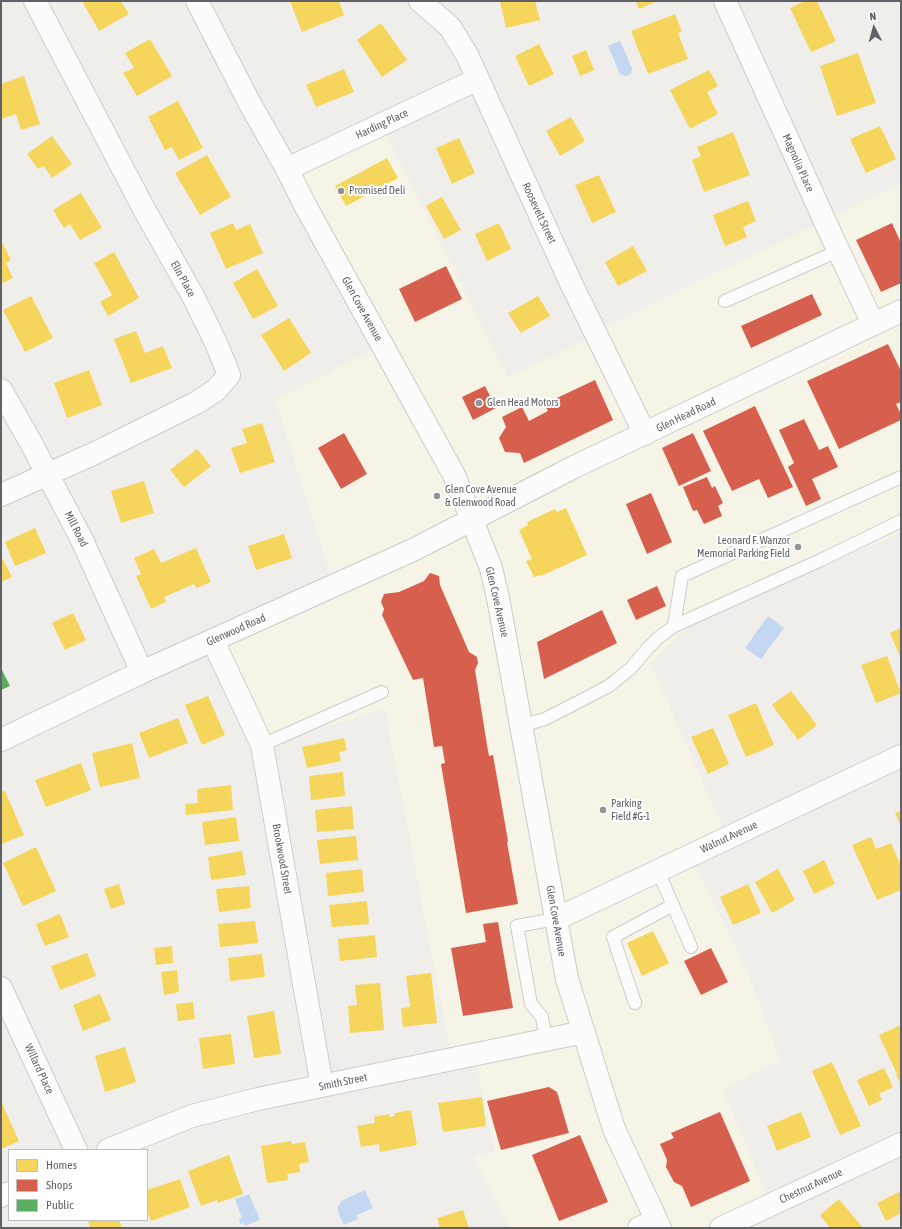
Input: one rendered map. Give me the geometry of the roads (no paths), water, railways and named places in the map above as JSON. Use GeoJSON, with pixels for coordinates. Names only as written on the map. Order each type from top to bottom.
{"type":"FeatureCollection","features":[{"type":"Feature","properties":{"kind":"street","name":"Elin Place"},"geometry":{"type":"LineString","coordinates":[[35,1],[145,211],[193,296],[218,345],[229,375],[216,390],[196,403],[93,454],[46,474]]}},
{"type":"Feature","properties":{"kind":"street","name":"Glen Cove Avenue"},"geometry":{"type":"LineString","coordinates":[[197,1],[249,102],[454,475],[491,568],[498,598],[567,979],[614,1129],[652,1226]]}},
{"type":"Feature","properties":{"kind":"street","name":"Roosevelt Street"},"geometry":{"type":"LineString","coordinates":[[420,1],[450,27],[467,55],[570,281],[645,434]]}},
{"type":"Feature","properties":{"kind":"street","name":"Magnolia Place"},"geometry":{"type":"LineString","coordinates":[[725,1],[838,251],[873,324]]}},
{"type":"Feature","properties":{"kind":"street","name":"Harding Place"},"geometry":{"type":"LineString","coordinates":[[287,169],[478,79]]}},
{"type":"Feature","properties":{"kind":"street","name":"Glen Head Road"},"geometry":{"type":"LineString","coordinates":[[471,520],[572,468],[873,324],[900,314]]}},
{"type":"Feature","properties":{"kind":"street","name":"Mill Road"},"geometry":{"type":"LineString","coordinates":[[1,390],[30,441],[82,540],[142,672]]}},
{"type":"Feature","properties":{"kind":"street"},"geometry":{"type":"LineString","coordinates":[[1,495],[46,474]]}},
{"type":"Feature","properties":{"kind":"street","name":"Glenwood Road"},"geometry":{"type":"LineString","coordinates":[[1,740],[142,672],[414,549],[471,520]]}},
{"type":"Feature","properties":{"kind":"street","name":"Brookwood Street"},"geometry":{"type":"LineString","coordinates":[[213,641],[262,745],[322,1086]]}},
{"type":"Feature","properties":{"kind":"street","name":"Walnut Avenue"},"geometry":{"type":"LineString","coordinates":[[556,919],[901,756]]}},
{"type":"Feature","properties":{"kind":"street","name":"Willard Place"},"geometry":{"type":"LineString","coordinates":[[1,988],[76,1149]]}},
{"type":"Feature","properties":{"kind":"street","name":"Smith Street"},"geometry":{"type":"LineString","coordinates":[[110,1149],[192,1116],[258,1099],[584,1032]]}},
{"type":"Feature","properties":{"kind":"street","name":"Chestnut Avenue"},"geometry":{"type":"LineString","coordinates":[[721,1228],[901,1144]]}},
{"type":"Feature","properties":{"kind":"lane"},"geometry":{"type":"LineString","coordinates":[[725,301],[838,251]]}},
{"type":"Feature","properties":{"kind":"lane"},"geometry":{"type":"LineString","coordinates":[[674,626],[682,576],[901,477]]}},
{"type":"Feature","properties":{"kind":"lane"},"geometry":{"type":"LineString","coordinates":[[521,726],[545,719],[609,686],[631,668],[658,638],[674,626],[821,560],[901,521]]}},
{"type":"Feature","properties":{"kind":"lane"},"geometry":{"type":"LineString","coordinates":[[262,745],[382,692]]}},
{"type":"Feature","properties":{"kind":"lane"},"geometry":{"type":"LineString","coordinates":[[658,871],[691,947]]}},
{"type":"Feature","properties":{"kind":"lane"},"geometry":{"type":"LineString","coordinates":[[635,1003],[613,937],[673,905]]}},
{"type":"Feature","properties":{"kind":"lane"},"geometry":{"type":"LineString","coordinates":[[546,1040],[542,1017],[530,1004],[517,926],[556,919]]}},
{"type":"Feature","properties":{"kind":"water"},"geometry":{"type":"Polygon","coordinates":[[[620,41],[632,68],[631,74],[626,76],[620,74],[608,46],[620,41]]]}},
{"type":"Feature","properties":{"kind":"water"},"geometry":{"type":"Polygon","coordinates":[[[768,616],[784,628],[761,659],[745,648],[768,616]]]}},
{"type":"Feature","properties":{"kind":"water"},"geometry":{"type":"Polygon","coordinates":[[[365,1190],[373,1208],[357,1215],[358,1219],[344,1225],[338,1212],[338,1206],[341,1201],[365,1190]]]}},
{"type":"Feature","properties":{"kind":"water"},"geometry":{"type":"Polygon","coordinates":[[[249,1194],[260,1220],[245,1226],[244,1223],[240,1224],[239,1219],[242,1218],[235,1199],[249,1194]]]}},
{"type":"Feature","properties":{"kind":"place","name":"Promised Deli"},"geometry":{"type":"Point","coordinates":[341,191]}},
{"type":"Feature","properties":{"kind":"place","name":"Glen Head Motors"},"geometry":{"type":"Point","coordinates":[479,403]}},
{"type":"Feature","properties":{"kind":"place","name":"Glen Cove Avenue & Glenwood Road"},"geometry":{"type":"Point","coordinates":[437,496]}},
{"type":"Feature","properties":{"kind":"place","name":"Leonard F. Wanzor Memorial Parking Field"},"geometry":{"type":"Point","coordinates":[798,547]}},
{"type":"Feature","properties":{"kind":"place","name":"Parking Field #G-1"},"geometry":{"type":"Point","coordinates":[603,810]}}]}
